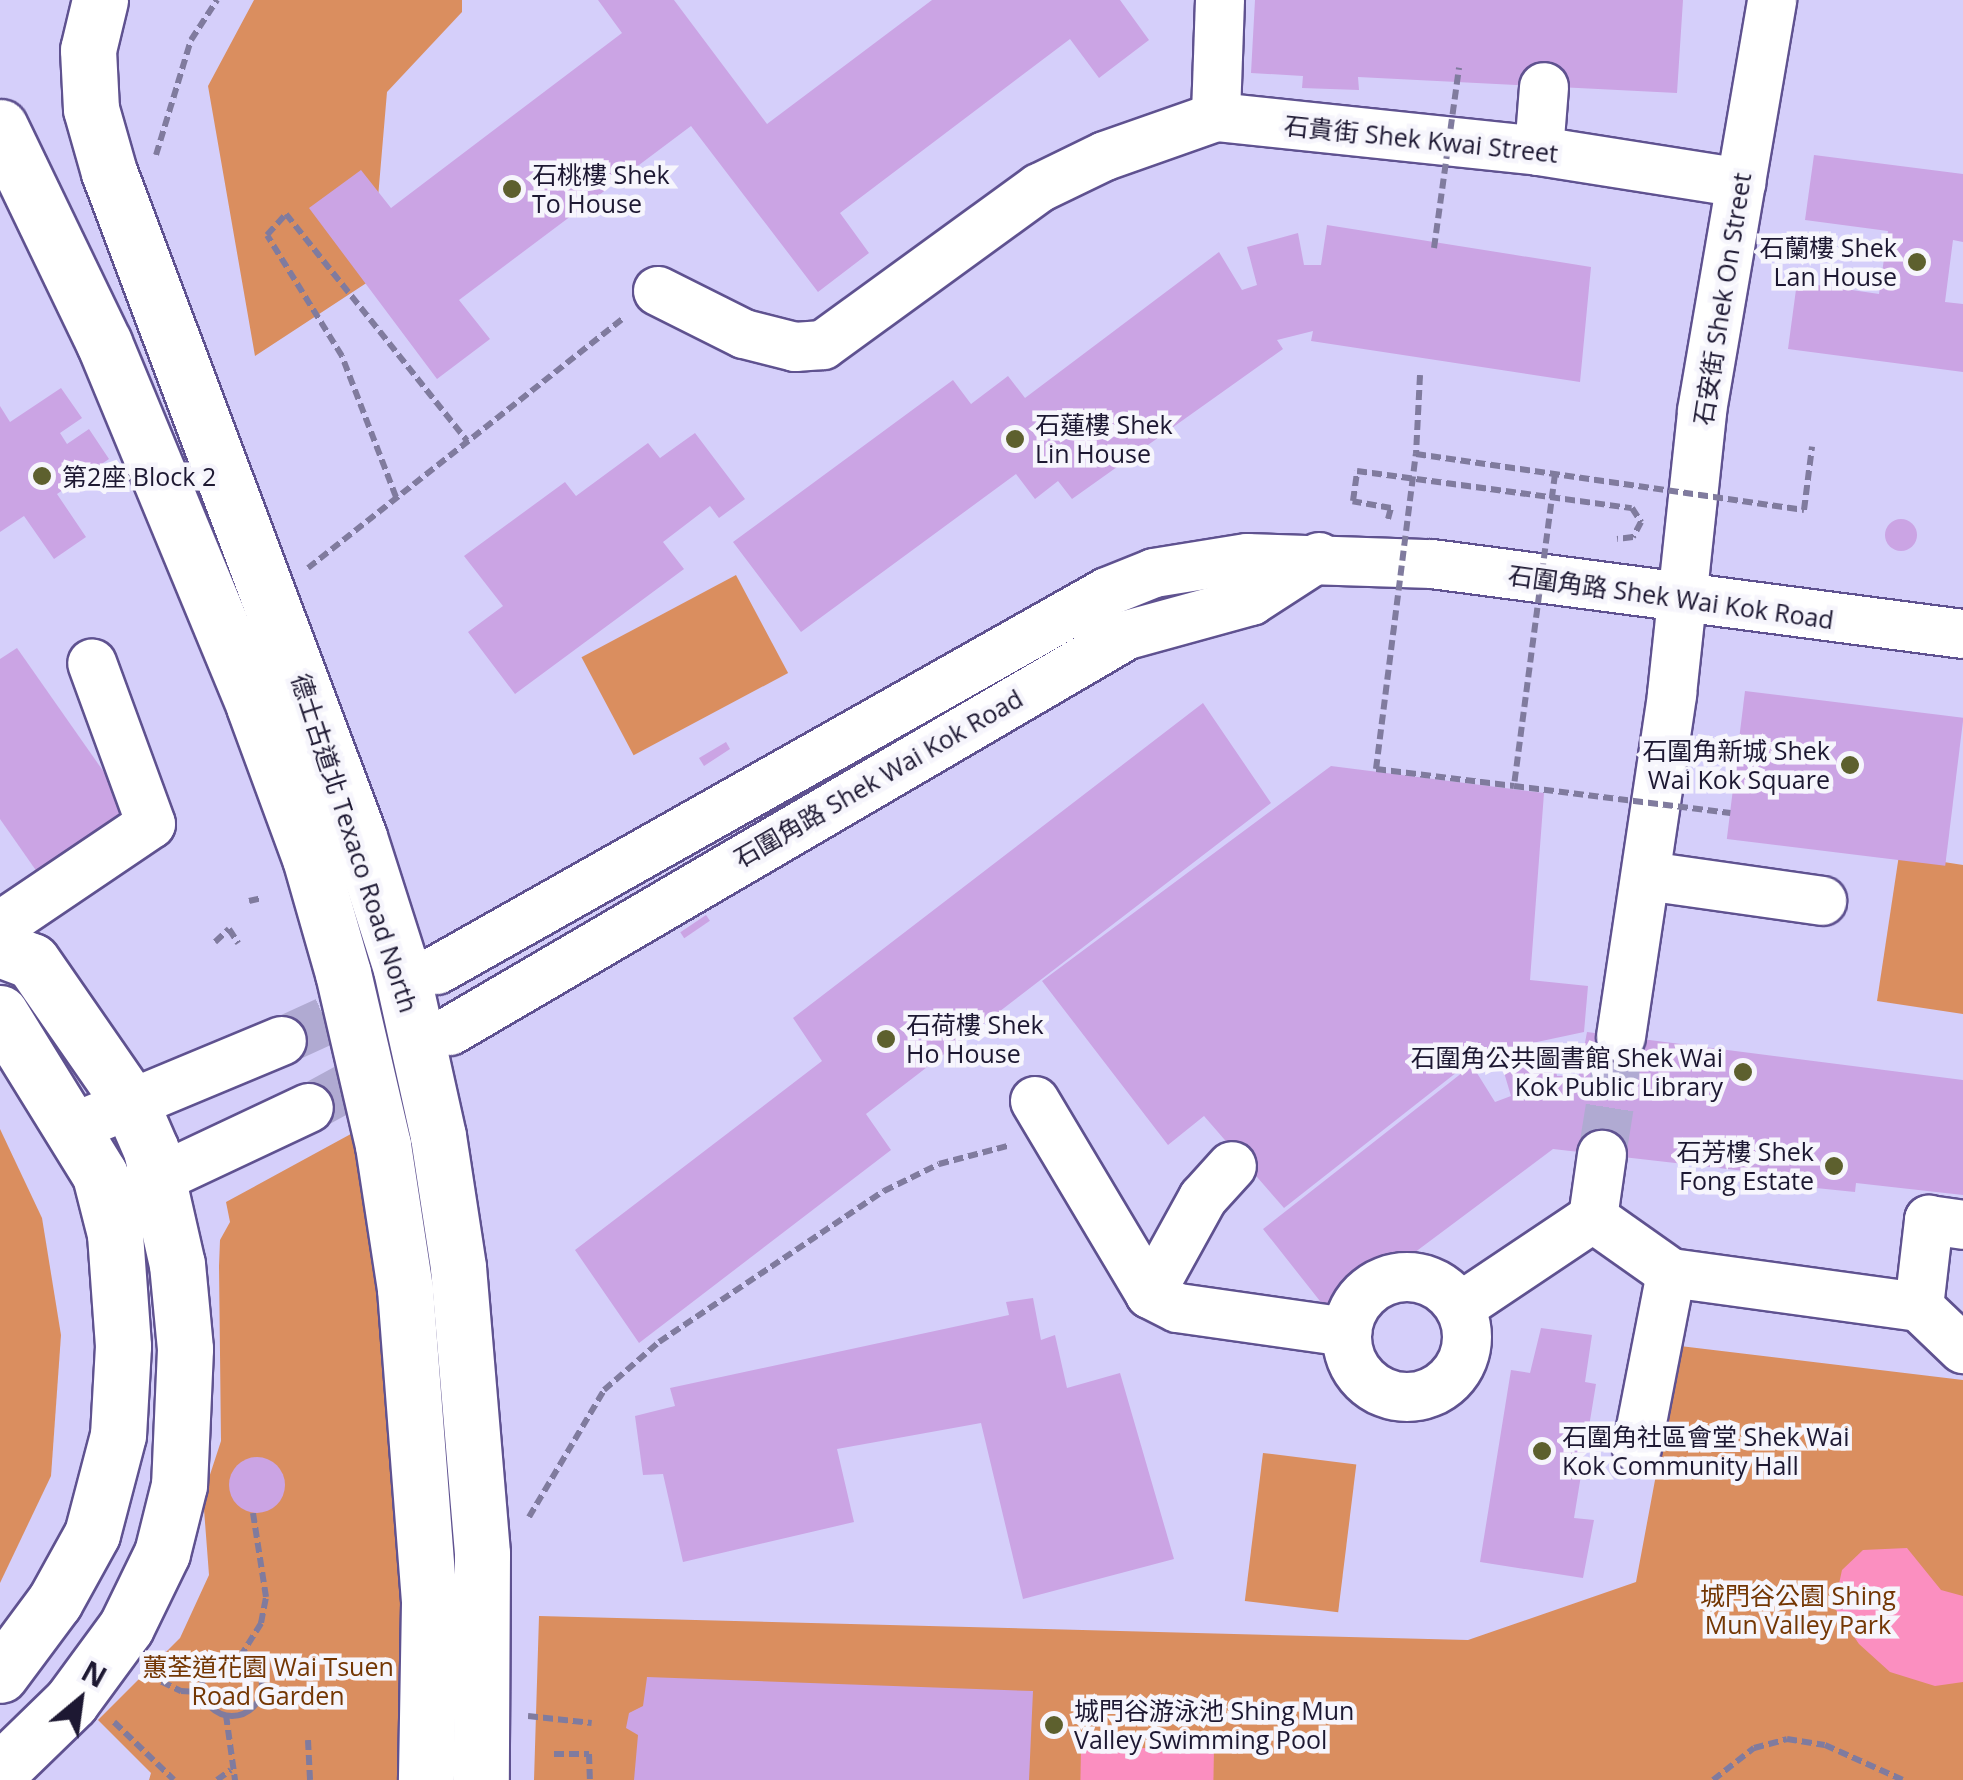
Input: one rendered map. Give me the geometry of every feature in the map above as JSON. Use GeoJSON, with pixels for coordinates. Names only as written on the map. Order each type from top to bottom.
{"type":"FeatureCollection","features":[{"type":"Feature","properties":{"kind":"main road","name":"德士古道北 Texaco Road North"},"geometry":{"type":"LineString","coordinates":[[100,0],[88,50],[91,110],[109,172],[359,837],[402,968],[438,1136],[458,1267],[481,1534],[481,1780]]}},
{"type":"Feature","properties":{"kind":"main road","name":"德士古道北 Texaco Road North"},"geometry":{"type":"LineString","coordinates":[[0,127],[104,342],[254,706],[310,858],[343,973],[383,1145],[405,1289],[430,1603],[426,1780]]}},
{"type":"Feature","properties":{"kind":"main road"},"geometry":{"type":"LineString","coordinates":[[0,949],[32,960],[131,1104],[158,1180],[177,1264],[185,1349],[179,1485],[166,1536],[126,1627],[71,1702],[0,1771]]}},
{"type":"Feature","properties":{"kind":"main road"},"geometry":{"type":"LineString","coordinates":[[0,1013],[75,1127],[108,1201],[123,1346],[109,1480],[92,1534],[55,1600],[0,1675]]}},
{"type":"Feature","properties":{"kind":"street"},"geometry":{"type":"LineString","coordinates":[[658,291],[744,334],[795,346],[823,345],[1040,188],[1105,156],[1216,117],[1220,0]]}},
{"type":"Feature","properties":{"kind":"street","name":"石安街 Shek On Street"},"geometry":{"type":"LineString","coordinates":[[1622,1037],[1647,876],[1702,411],[1772,0]]}},
{"type":"Feature","properties":{"kind":"street"},"geometry":{"type":"LineString","coordinates":[[1539,151],[1544,87]]}},
{"type":"Feature","properties":{"kind":"street","name":"石貴街 Shek Kwai Street"},"geometry":{"type":"LineString","coordinates":[[1216,117],[1539,151],[1741,183]]}},
{"type":"Feature","properties":{"kind":"street","name":"石圍角路 Shek Wai Kok Road"},"geometry":{"type":"LineString","coordinates":[[450,1031],[1127,635],[1251,601],[1319,556]]}},
{"type":"Feature","properties":{"kind":"street","name":"石圍角路 Shek Wai Kok Road"},"geometry":{"type":"LineString","coordinates":[[438,970],[1107,592],[1202,565],[1319,556],[1432,564],[1682,600],[1963,634]]}},
{"type":"Feature","properties":{"kind":"street"},"geometry":{"type":"LineString","coordinates":[[0,926],[150,824],[92,663]]}},
{"type":"Feature","properties":{"kind":"street"},"geometry":{"type":"LineString","coordinates":[[1647,876],[1822,901]]}},
{"type":"Feature","properties":{"kind":"street"},"geometry":{"type":"LineString","coordinates":[[75,1127],[282,1041]]}},
{"type":"Feature","properties":{"kind":"street"},"geometry":{"type":"LineString","coordinates":[[1035,1101],[1150,1294],[1178,1308],[1347,1332]]}},
{"type":"Feature","properties":{"kind":"street"},"geometry":{"type":"LineString","coordinates":[[108,1201],[309,1108]]}},
{"type":"Feature","properties":{"kind":"street"},"geometry":{"type":"LineString","coordinates":[[1460,1307],[1593,1218],[1602,1154]]}},
{"type":"Feature","properties":{"kind":"street"},"geometry":{"type":"LineString","coordinates":[[1150,1294],[1202,1198],[1232,1166]]}},
{"type":"Feature","properties":{"kind":"street"},"geometry":{"type":"LineString","coordinates":[[1593,1218],[1671,1273],[1919,1307],[1963,1349]]}},
{"type":"Feature","properties":{"kind":"street"},"geometry":{"type":"LineString","coordinates":[[1919,1307],[1929,1220],[1963,1225]]}},
{"type":"Feature","properties":{"kind":"street"},"geometry":{"type":"LineString","coordinates":[[1637,1448],[1671,1273]]}},
{"type":"Feature","properties":{"kind":"street"},"geometry":{"type":"LineString","coordinates":[[1394,1278],[1431,1282],[1460,1307],[1467,1344],[1462,1362],[1452,1377],[1420,1396],[1402,1397],[1368,1382],[1356,1368],[1347,1332],[1361,1297],[1394,1278]]}},
{"type":"Feature","properties":{"kind":"path"},"geometry":{"type":"LineString","coordinates":[[1434,248],[1459,68]]}},
{"type":"Feature","properties":{"kind":"path"},"geometry":{"type":"LineString","coordinates":[[396,497],[342,356],[266,235],[286,214],[466,441]]}},
{"type":"Feature","properties":{"kind":"path"},"geometry":{"type":"LineString","coordinates":[[430,470],[658,291]]}},
{"type":"Feature","properties":{"kind":"path"},"geometry":{"type":"LineString","coordinates":[[1420,375],[1414,479],[1376,768],[1730,813]]}},
{"type":"Feature","properties":{"kind":"path"},"geometry":{"type":"LineString","coordinates":[[1416,454],[1804,510],[1812,447]]}},
{"type":"Feature","properties":{"kind":"path"},"geometry":{"type":"LineString","coordinates":[[1391,508],[1353,501],[1357,471],[1632,508],[1641,522],[1633,536],[1610,540]]}},
{"type":"Feature","properties":{"kind":"path"},"geometry":{"type":"LineString","coordinates":[[1514,786],[1555,474]]}},
{"type":"Feature","properties":{"kind":"path"},"geometry":{"type":"LineString","coordinates":[[1534,529],[1553,532]]}},
{"type":"Feature","properties":{"kind":"path"},"geometry":{"type":"LineString","coordinates":[[249,901],[262,898]]}},
{"type":"Feature","properties":{"kind":"path"},"geometry":{"type":"LineString","coordinates":[[215,942],[230,930],[238,942]]}},
{"type":"Feature","properties":{"kind":"path"},"geometry":{"type":"LineString","coordinates":[[526,1523],[604,1390],[660,1342],[884,1191],[938,1164],[1034,1140],[1061,1143]]}},
{"type":"Feature","properties":{"kind":"path"},"geometry":{"type":"LineString","coordinates":[[202,1692],[208,1667],[240,1657],[260,1623],[266,1597],[254,1513]]}},
{"type":"Feature","properties":{"kind":"path"},"geometry":{"type":"LineString","coordinates":[[226,1715],[246,1712],[260,1698],[256,1668],[240,1657]]}},
{"type":"Feature","properties":{"kind":"path"},"geometry":{"type":"LineString","coordinates":[[137,1665],[180,1691],[202,1692],[226,1715],[235,1780]]}},
{"type":"Feature","properties":{"kind":"path"},"geometry":{"type":"LineString","coordinates":[[517,1714],[592,1723]]}},
{"type":"Feature","properties":{"kind":"path"},"geometry":{"type":"LineString","coordinates":[[114,1721],[174,1780]]}},
{"type":"Feature","properties":{"kind":"path"},"geometry":{"type":"LineString","coordinates":[[1712,1780],[1754,1748],[1788,1739],[1825,1745],[1903,1780]]}},
{"type":"Feature","properties":{"kind":"path"},"geometry":{"type":"LineString","coordinates":[[308,1740],[310,1780]]}},
{"type":"Feature","properties":{"kind":"path"},"geometry":{"type":"LineString","coordinates":[[554,1754],[590,1754],[590,1780]]}},
{"type":"Feature","properties":{"kind":"path"},"geometry":{"type":"LineString","coordinates":[[217,1780],[231,1770]]}},
{"type":"Feature","properties":{"kind":"green space"},"geometry":{"type":"Polygon","coordinates":[[[254,0],[462,0],[462,12],[387,92],[371,280],[255,356],[208,86],[254,0]]]}},
{"type":"Feature","properties":{"kind":"green space"},"geometry":{"type":"Polygon","coordinates":[[[736,575],[788,673],[634,755],[581,657],[736,575]]]}},
{"type":"Feature","properties":{"kind":"green space"},"geometry":{"type":"Polygon","coordinates":[[[1899,855],[1963,865],[1963,1014],[1877,1001],[1899,855]]]}},
{"type":"Feature","properties":{"kind":"green space"},"geometry":{"type":"Polygon","coordinates":[[[0,1129],[42,1218],[61,1335],[51,1476],[0,1583],[0,1129]]]}},
{"type":"Feature","properties":{"kind":"green space","name":"蕙荃道花園 Wai Tsuen Road Garden"},"geometry":{"type":"Polygon","coordinates":[[[360,1129],[406,1521],[403,1780],[149,1780],[151,1773],[98,1720],[180,1638],[209,1575],[203,1496],[221,1441],[219,1266],[220,1240],[230,1222],[226,1202],[360,1129]]]}},
{"type":"Feature","properties":{"kind":"green space","name":"城門谷公園 Shing Mun Valley Park"},"geometry":{"type":"Polygon","coordinates":[[[1680,1346],[1963,1380],[1963,1780],[534,1780],[539,1616],[1468,1640],[1636,1582],[1680,1346]]]}},
{"type":"Feature","properties":{"kind":"green space"},"geometry":{"type":"Polygon","coordinates":[[[1263,1453],[1356,1464],[1338,1612],[1245,1601],[1263,1453]]]}},
{"type":"Feature","properties":{"kind":"shaded area"},"geometry":{"type":"Polygon","coordinates":[[[1907,1548],[1941,1590],[1963,1596],[1963,1682],[1935,1686],[1890,1672],[1859,1644],[1834,1607],[1842,1570],[1863,1550],[1907,1548]]]}},
{"type":"Feature","properties":{"kind":"shaded area"},"geometry":{"type":"Polygon","coordinates":[[[1081,1747],[1214,1749],[1213,1780],[1080,1780],[1081,1747]]]}},
{"type":"Feature","properties":{"kind":"building","name":"石桃樓 Shek To House"},"geometry":{"type":"Polygon","coordinates":[[[598,0],[674,0],[767,124],[932,0],[1120,0],[1149,40],[1099,78],[1070,39],[840,213],[869,253],[818,292],[691,126],[459,300],[490,339],[437,379],[309,208],[361,170],[391,208],[622,33],[598,0]]]}},
{"type":"Feature","properties":{"kind":"building"},"geometry":{"type":"Polygon","coordinates":[[[1255,0],[1683,0],[1677,93],[1358,77],[1359,90],[1302,88],[1303,76],[1251,73],[1255,0]]]}},
{"type":"Feature","properties":{"kind":"building","name":"石蘭樓 Shek Lan House"},"geometry":{"type":"Polygon","coordinates":[[[1814,155],[1963,174],[1963,242],[1953,240],[1945,302],[1963,304],[1963,372],[1788,349],[1797,282],[1879,294],[1888,231],[1805,220],[1814,155]]]}},
{"type":"Feature","properties":{"kind":"building","name":"石蓮樓 Shek Lin House"},"geometry":{"type":"Polygon","coordinates":[[[1327,225],[1591,267],[1580,382],[1311,341],[1313,331],[1277,340],[1283,349],[1072,499],[1058,481],[1035,499],[1016,474],[801,632],[733,542],[953,380],[971,404],[1008,376],[1025,398],[1219,252],[1242,290],[1257,285],[1247,247],[1298,233],[1304,265],[1321,265],[1327,225]]]}},
{"type":"Feature","properties":{"kind":"building","name":"第2座 Block 2"},"geometry":{"type":"Polygon","coordinates":[[[61,388],[82,418],[60,433],[67,444],[89,429],[109,459],[57,494],[86,537],[54,559],[24,516],[0,532],[0,406],[10,422],[61,388]]]}},
{"type":"Feature","properties":{"kind":"building"},"geometry":{"type":"Polygon","coordinates":[[[695,433],[745,499],[719,518],[710,506],[663,542],[684,569],[515,694],[468,632],[503,606],[464,556],[565,482],[576,496],[648,443],[660,458],[695,433]]]}},
{"type":"Feature","properties":{"kind":"building"},"geometry":{"type":"Polygon","coordinates":[[[1901,519],[1912,524],[1917,535],[1912,546],[1901,551],[1890,546],[1885,535],[1890,524],[1901,519]]]}},
{"type":"Feature","properties":{"kind":"building"},"geometry":{"type":"Polygon","coordinates":[[[17,648],[134,815],[42,879],[0,819],[0,659],[17,648]]]}},
{"type":"Feature","properties":{"kind":"building","name":"石圍角新城 Shek Wai Kok Square"},"geometry":{"type":"Polygon","coordinates":[[[1745,691],[1963,718],[1945,866],[1727,839],[1745,691]]]}},
{"type":"Feature","properties":{"kind":"building","name":"石荷樓 Shek Ho House"},"geometry":{"type":"Polygon","coordinates":[[[1203,703],[1271,803],[866,1114],[891,1150],[639,1343],[575,1250],[822,1061],[793,1018],[1203,703]]]}},
{"type":"Feature","properties":{"kind":"building"},"geometry":{"type":"Polygon","coordinates":[[[726,742],[730,749],[704,766],[699,758],[726,742]]]}},
{"type":"Feature","properties":{"kind":"building"},"geometry":{"type":"Polygon","coordinates":[[[1331,766],[1544,793],[1530,980],[1588,986],[1584,1032],[1480,1054],[1284,1208],[1204,1116],[1168,1145],[1042,981],[1331,766]]]}},
{"type":"Feature","properties":{"kind":"building"},"geometry":{"type":"Polygon","coordinates":[[[706,915],[710,921],[684,938],[680,932],[706,915]]]}},
{"type":"Feature","properties":{"kind":"building","name":"石芳樓 Shek Fong Estate"},"geometry":{"type":"Polygon","coordinates":[[[1587,1032],[1963,1080],[1963,1195],[1856,1183],[1855,1192],[1806,1187],[1806,1178],[1553,1149],[1331,1315],[1263,1229],[1472,1065],[1495,1102],[1511,1096],[1500,1059],[1551,1043],[1557,1076],[1579,1075],[1587,1032]]]}},
{"type":"Feature","properties":{"kind":"building"},"geometry":{"type":"Polygon","coordinates":[[[1033,1298],[1041,1340],[1055,1335],[1067,1388],[1120,1373],[1174,1559],[1023,1599],[981,1423],[837,1449],[854,1522],[683,1562],[663,1474],[643,1475],[635,1416],[675,1406],[670,1388],[1009,1315],[1006,1302],[1033,1298]]]}},
{"type":"Feature","properties":{"kind":"building","name":"石圍角社區會堂 Shek Wai Kok Community Hall"},"geometry":{"type":"Polygon","coordinates":[[[1541,1328],[1592,1335],[1585,1382],[1596,1384],[1574,1518],[1594,1520],[1583,1578],[1480,1562],[1511,1370],[1530,1373],[1541,1328]]]}},
{"type":"Feature","properties":{"kind":"building"},"geometry":{"type":"Polygon","coordinates":[[[257,1457],[277,1465],[285,1485],[277,1505],[257,1513],[237,1505],[229,1485],[237,1465],[257,1457]]]}},
{"type":"Feature","properties":{"kind":"building"},"geometry":{"type":"Polygon","coordinates":[[[647,1677],[1033,1691],[1029,1780],[634,1780],[638,1735],[626,1728],[629,1713],[643,1706],[647,1677]]]}},
{"type":"Feature","properties":{"kind":"tunnel"},"geometry":{"type":"LineString","coordinates":[[282,1041],[437,970]]}},
{"type":"Feature","properties":{"kind":"tunnel"},"geometry":{"type":"LineString","coordinates":[[309,1108],[450,1031]]}},
{"type":"Feature","properties":{"kind":"tunnel"},"geometry":{"type":"LineString","coordinates":[[1602,1155],[1621,1037]]}},
{"type":"Feature","properties":{"kind":"place","name":"石桃樓 Shek To House"},"geometry":{"type":"Point","coordinates":[512,189]}},
{"type":"Feature","properties":{"kind":"place","name":"石蘭樓 Shek Lan House"},"geometry":{"type":"Point","coordinates":[1917,262]}},
{"type":"Feature","properties":{"kind":"place","name":"石蓮樓 Shek Lin House"},"geometry":{"type":"Point","coordinates":[1015,439]}},
{"type":"Feature","properties":{"kind":"place","name":"第2座 Block 2"},"geometry":{"type":"Point","coordinates":[42,476]}},
{"type":"Feature","properties":{"kind":"place","name":"石圍角新城 Shek Wai Kok Square"},"geometry":{"type":"Point","coordinates":[1850,765]}},
{"type":"Feature","properties":{"kind":"place","name":"石荷樓 Shek Ho House"},"geometry":{"type":"Point","coordinates":[886,1039]}},
{"type":"Feature","properties":{"kind":"place","name":"石圍角公共圖書館 Shek Wai Kok Public Library"},"geometry":{"type":"Point","coordinates":[1743,1072]}},
{"type":"Feature","properties":{"kind":"place","name":"石芳樓 Shek Fong Estate"},"geometry":{"type":"Point","coordinates":[1834,1166]}},
{"type":"Feature","properties":{"kind":"place","name":"石圍角社區會堂 Shek Wai Kok Community Hall"},"geometry":{"type":"Point","coordinates":[1542,1451]}},
{"type":"Feature","properties":{"kind":"place","name":"城門谷游泳池 Shing Mun Valley Swimming Pool"},"geometry":{"type":"Point","coordinates":[1054,1725]}}]}
